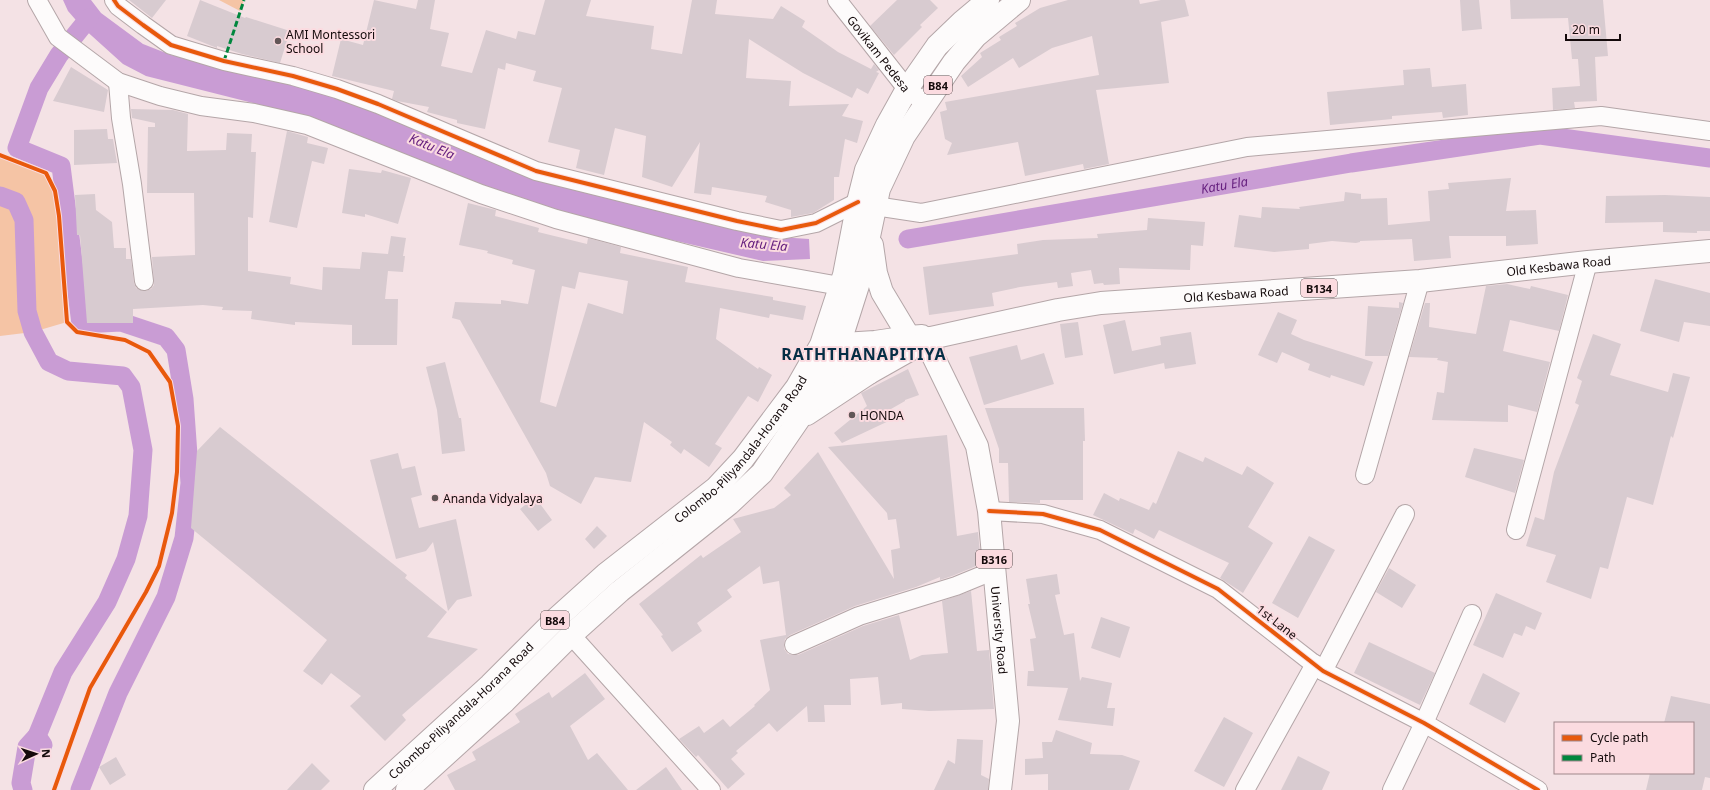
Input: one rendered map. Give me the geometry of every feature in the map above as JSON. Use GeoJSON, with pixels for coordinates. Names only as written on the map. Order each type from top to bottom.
{"type":"FeatureCollection","features":[{"type":"Feature","properties":{"kind":"main road","name":"Colombo-Piliyandala-Horana Road"},"geometry":{"type":"LineString","coordinates":[[407,790],[504,701],[571,635],[620,591],[729,504],[762,473],[798,420],[819,368],[860,279],[870,232],[866,170],[873,154],[907,89],[937,46],[988,0]]}},
{"type":"Feature","properties":{"kind":"main road","name":"Colombo-Piliyandala-Horana Road"},"geometry":{"type":"LineString","coordinates":[[830,345],[840,286],[867,204],[879,188],[904,136],[954,62],[976,36],[1019,0]]}},
{"type":"Feature","properties":{"kind":"main road"},"geometry":{"type":"LineString","coordinates":[[870,232],[876,273],[882,292],[909,337]]}},
{"type":"Feature","properties":{"kind":"main road","name":"Old Kesbawa Road"},"geometry":{"type":"LineString","coordinates":[[798,420],[869,373],[931,338],[1058,310],[1101,303],[1420,281],[1588,262],[1710,251]]}},
{"type":"Feature","properties":{"kind":"main road","name":"Old Kesbawa Road"},"geometry":{"type":"LineString","coordinates":[[830,345],[876,342],[921,336],[931,338]]}},
{"type":"Feature","properties":{"kind":"main road","name":"University Road"},"geometry":{"type":"LineString","coordinates":[[931,338],[933,356],[977,446],[989,510],[1008,721],[1000,790]]}},
{"type":"Feature","properties":{"kind":"main road","name":"Colombo-Piliyandala-Horana Road"},"geometry":{"type":"LineString","coordinates":[[375,790],[490,685],[556,619],[606,574],[716,488],[743,459],[797,387],[819,368]]}},
{"type":"Feature","properties":{"kind":"main road"},"geometry":{"type":"LineString","coordinates":[[819,368],[869,373]]}},
{"type":"Feature","properties":{"kind":"main road"},"geometry":{"type":"LineString","coordinates":[[490,685],[504,701]]}},
{"type":"Feature","properties":{"kind":"street"},"geometry":{"type":"LineString","coordinates":[[37,0],[58,37],[118,82],[160,96],[201,106],[254,113],[307,125],[481,194],[556,219],[739,268],[840,286]]}},
{"type":"Feature","properties":{"kind":"street"},"geometry":{"type":"LineString","coordinates":[[114,0],[118,6],[171,45],[224,61],[293,76],[337,89],[378,104],[536,171],[737,221],[781,230],[816,223],[867,204],[921,213],[1247,147],[1601,116],[1710,131]]}},
{"type":"Feature","properties":{"kind":"street","name":"Govikam Pedesa"},"geometry":{"type":"LineString","coordinates":[[837,0],[907,89],[925,103]]}},
{"type":"Feature","properties":{"kind":"street"},"geometry":{"type":"LineString","coordinates":[[118,82],[121,118],[132,184],[144,281]]}},
{"type":"Feature","properties":{"kind":"street"},"geometry":{"type":"LineString","coordinates":[[1516,530],[1588,262]]}},
{"type":"Feature","properties":{"kind":"street"},"geometry":{"type":"LineString","coordinates":[[1365,475],[1420,281]]}},
{"type":"Feature","properties":{"kind":"street","name":"1st Lane"},"geometry":{"type":"LineString","coordinates":[[989,510],[1043,514],[1100,530],[1218,589],[1319,668],[1424,723],[1535,789]]}},
{"type":"Feature","properties":{"kind":"street"},"geometry":{"type":"LineString","coordinates":[[1245,790],[1319,668],[1405,514]]}},
{"type":"Feature","properties":{"kind":"street"},"geometry":{"type":"LineString","coordinates":[[794,645],[859,616],[956,586],[995,570]]}},
{"type":"Feature","properties":{"kind":"street"},"geometry":{"type":"LineString","coordinates":[[1392,790],[1424,723],[1472,614]]}},
{"type":"Feature","properties":{"kind":"street"},"geometry":{"type":"LineString","coordinates":[[571,635],[711,790]]}},
{"type":"Feature","properties":{"kind":"shaded area"},"geometry":{"type":"Polygon","coordinates":[[[219,0],[244,0],[240,11],[219,0]]]}},
{"type":"Feature","properties":{"kind":"shaded area"},"geometry":{"type":"Polygon","coordinates":[[[0,155],[46,173],[55,191],[59,216],[67,322],[33,332],[0,336],[0,155]]]}},
{"type":"Feature","properties":{"kind":"water"},"geometry":{"type":"Polygon","coordinates":[[[63,0],[91,0],[101,13],[143,44],[171,55],[310,87],[542,176],[779,237],[809,239],[810,259],[763,261],[555,213],[305,116],[146,76],[123,64],[82,27],[68,11],[63,0]]]}},
{"type":"Feature","properties":{"kind":"building"},"geometry":{"type":"Polygon","coordinates":[[[129,0],[166,0],[152,18],[129,0]]]}},
{"type":"Feature","properties":{"kind":"building"},"geometry":{"type":"Polygon","coordinates":[[[200,0],[245,18],[246,17],[290,31],[280,63],[242,54],[217,46],[217,48],[187,36],[200,0]]]}},
{"type":"Feature","properties":{"kind":"building"},"geometry":{"type":"Polygon","coordinates":[[[374,0],[416,9],[418,0],[435,0],[430,29],[449,33],[441,66],[472,73],[486,30],[516,39],[518,31],[535,35],[545,0],[591,0],[586,16],[654,26],[651,49],[682,54],[692,0],[717,0],[715,14],[773,19],[781,6],[805,21],[802,27],[838,52],[871,69],[874,64],[879,70],[876,72],[879,73],[868,94],[857,88],[852,98],[803,73],[749,39],[746,78],[791,81],[789,106],[849,104],[842,116],[863,121],[857,143],[845,139],[839,177],[834,177],[834,200],[813,213],[791,217],[791,210],[765,202],[767,196],[712,187],[711,195],[694,193],[700,142],[672,187],[642,177],[646,136],[615,128],[604,175],[576,168],[580,150],[548,142],[562,88],[533,81],[536,71],[506,63],[505,70],[498,68],[485,129],[457,123],[457,120],[427,112],[429,107],[392,99],[394,91],[332,76],[341,39],[363,45],[374,0]]]}},
{"type":"Feature","properties":{"kind":"building"},"geometry":{"type":"Polygon","coordinates":[[[897,0],[930,0],[938,8],[920,25],[922,27],[894,55],[870,26],[897,0]]]}},
{"type":"Feature","properties":{"kind":"building"},"geometry":{"type":"Polygon","coordinates":[[[1068,0],[1139,0],[1140,4],[1161,0],[1185,0],[1189,16],[1161,22],[1169,83],[1096,90],[1109,164],[1084,169],[1083,164],[1025,176],[1018,142],[947,155],[952,143],[945,139],[940,112],[947,110],[945,102],[1099,75],[1092,36],[1052,48],[1019,68],[1013,58],[968,87],[961,76],[982,57],[980,53],[1001,40],[999,37],[1017,26],[1015,23],[1040,8],[1068,0]]]}},
{"type":"Feature","properties":{"kind":"building"},"geometry":{"type":"Polygon","coordinates":[[[1460,0],[1479,0],[1482,29],[1462,31],[1460,0]]]}},
{"type":"Feature","properties":{"kind":"building"},"geometry":{"type":"Polygon","coordinates":[[[1510,0],[1603,0],[1608,56],[1595,57],[1597,101],[1574,102],[1575,108],[1553,110],[1552,88],[1580,86],[1578,59],[1572,59],[1568,18],[1511,19],[1510,0]]]}},
{"type":"Feature","properties":{"kind":"building"},"geometry":{"type":"Polygon","coordinates":[[[71,67],[108,90],[104,112],[53,101],[71,67]]]}},
{"type":"Feature","properties":{"kind":"building"},"geometry":{"type":"Polygon","coordinates":[[[1430,68],[1432,87],[1466,84],[1468,115],[1443,118],[1442,112],[1392,116],[1392,119],[1330,125],[1327,92],[1404,85],[1403,70],[1430,68]]]}},
{"type":"Feature","properties":{"kind":"building"},"geometry":{"type":"Polygon","coordinates":[[[131,109],[173,110],[188,114],[187,151],[226,150],[227,133],[252,134],[251,152],[256,152],[253,218],[248,217],[248,271],[291,277],[290,284],[322,290],[323,267],[360,269],[362,252],[388,254],[391,236],[406,238],[403,256],[405,256],[403,272],[388,271],[385,299],[398,299],[397,345],[352,345],[352,325],[295,322],[295,325],[251,319],[252,311],[222,310],[223,307],[203,305],[133,309],[133,323],[87,323],[80,235],[77,235],[75,195],[95,194],[96,210],[112,222],[114,248],[126,248],[126,259],[131,259],[134,283],[136,288],[140,290],[146,291],[151,289],[154,285],[152,257],[195,255],[194,193],[147,193],[148,127],[155,127],[155,123],[132,118],[131,109]]]}},
{"type":"Feature","properties":{"kind":"building"},"geometry":{"type":"Polygon","coordinates":[[[107,129],[108,139],[113,139],[117,163],[74,165],[74,130],[107,129]]]}},
{"type":"Feature","properties":{"kind":"building"},"geometry":{"type":"Polygon","coordinates":[[[287,131],[308,137],[307,143],[328,148],[324,164],[312,161],[297,228],[269,222],[287,131]]]}},
{"type":"Feature","properties":{"kind":"building"},"geometry":{"type":"Polygon","coordinates":[[[349,169],[381,173],[382,170],[411,178],[398,224],[365,214],[365,217],[342,213],[349,169]]]}},
{"type":"Feature","properties":{"kind":"building"},"geometry":{"type":"Polygon","coordinates":[[[1511,178],[1506,211],[1536,210],[1538,244],[1506,246],[1506,236],[1449,236],[1451,258],[1414,261],[1412,239],[1360,241],[1356,243],[1332,241],[1309,244],[1309,249],[1274,252],[1234,247],[1239,215],[1261,218],[1262,207],[1300,209],[1299,207],[1344,201],[1345,192],[1361,194],[1361,199],[1387,198],[1388,225],[1430,221],[1428,191],[1449,189],[1448,183],[1511,178]]]}},
{"type":"Feature","properties":{"kind":"building"},"geometry":{"type":"Polygon","coordinates":[[[1665,195],[1710,197],[1710,231],[1697,231],[1697,233],[1663,232],[1663,222],[1605,223],[1606,196],[1665,195]]]}},
{"type":"Feature","properties":{"kind":"building"},"geometry":{"type":"Polygon","coordinates":[[[468,203],[496,210],[495,216],[539,228],[538,232],[587,244],[588,238],[621,247],[620,253],[688,267],[685,282],[773,297],[773,300],[806,306],[803,320],[770,314],[769,318],[720,308],[716,339],[758,369],[759,367],[772,375],[758,402],[748,396],[715,444],[722,448],[709,467],[684,449],[681,454],[670,445],[672,442],[644,422],[631,482],[595,477],[581,504],[550,486],[546,473],[460,320],[452,318],[455,302],[501,304],[501,300],[528,304],[535,270],[512,264],[513,260],[487,253],[488,251],[459,245],[468,203]],[[579,272],[575,289],[562,286],[540,402],[556,407],[588,303],[623,314],[628,281],[579,272]]]}},
{"type":"Feature","properties":{"kind":"building"},"geometry":{"type":"Polygon","coordinates":[[[1148,218],[1205,222],[1203,246],[1191,245],[1190,270],[1119,268],[1120,284],[1104,285],[1103,283],[1094,284],[1091,270],[1071,273],[1073,286],[1058,288],[1057,282],[1020,287],[992,293],[994,306],[929,315],[923,267],[1018,254],[1017,244],[1043,240],[1098,238],[1097,234],[1147,230],[1148,218]]]}},
{"type":"Feature","properties":{"kind":"building"},"geometry":{"type":"Polygon","coordinates":[[[1655,279],[1710,293],[1710,326],[1684,322],[1679,342],[1640,331],[1655,279]]]}},
{"type":"Feature","properties":{"kind":"building"},"geometry":{"type":"Polygon","coordinates":[[[1507,284],[1530,289],[1531,286],[1568,295],[1559,331],[1510,320],[1503,351],[1550,362],[1537,412],[1508,405],[1508,422],[1432,420],[1437,392],[1444,393],[1448,362],[1437,360],[1438,358],[1409,357],[1425,303],[1430,303],[1429,327],[1476,334],[1486,286],[1507,284]]]}},
{"type":"Feature","properties":{"kind":"building"},"geometry":{"type":"Polygon","coordinates":[[[1399,302],[1403,303],[1388,356],[1365,356],[1368,306],[1399,308],[1399,302]]]}},
{"type":"Feature","properties":{"kind":"building"},"geometry":{"type":"Polygon","coordinates":[[[1278,312],[1297,320],[1291,334],[1304,340],[1373,362],[1364,386],[1331,375],[1330,378],[1308,370],[1310,364],[1282,352],[1277,363],[1258,355],[1278,312]]]}},
{"type":"Feature","properties":{"kind":"building"},"geometry":{"type":"Polygon","coordinates":[[[1125,320],[1132,351],[1161,345],[1160,337],[1191,332],[1196,364],[1165,369],[1164,363],[1114,374],[1103,325],[1125,320]]]}},
{"type":"Feature","properties":{"kind":"building"},"geometry":{"type":"Polygon","coordinates":[[[1078,322],[1083,355],[1065,358],[1060,324],[1078,322]]]}},
{"type":"Feature","properties":{"kind":"building"},"geometry":{"type":"Polygon","coordinates":[[[1593,334],[1621,344],[1610,375],[1668,392],[1673,373],[1690,377],[1673,438],[1671,436],[1653,505],[1627,497],[1608,569],[1600,567],[1591,599],[1546,582],[1556,555],[1526,546],[1535,517],[1544,520],[1554,472],[1579,405],[1575,403],[1582,381],[1577,378],[1593,334]]]}},
{"type":"Feature","properties":{"kind":"building"},"geometry":{"type":"Polygon","coordinates":[[[1017,345],[1021,360],[1044,353],[1054,384],[984,405],[969,357],[1017,345]]]}},
{"type":"Feature","properties":{"kind":"building"},"geometry":{"type":"Polygon","coordinates":[[[445,362],[459,418],[461,418],[465,451],[442,454],[437,410],[426,367],[445,362]]]}},
{"type":"Feature","properties":{"kind":"building"},"geometry":{"type":"Polygon","coordinates":[[[908,369],[919,395],[905,400],[891,409],[895,418],[842,443],[834,433],[867,406],[861,393],[908,369]]]}},
{"type":"Feature","properties":{"kind":"building"},"geometry":{"type":"Polygon","coordinates":[[[985,408],[1084,408],[1085,441],[1083,441],[1083,500],[1040,500],[1040,503],[1009,502],[1008,463],[999,463],[999,449],[985,408]]]}},
{"type":"Feature","properties":{"kind":"building"},"geometry":{"type":"Polygon","coordinates":[[[220,427],[407,575],[405,578],[447,612],[427,637],[478,649],[402,715],[406,720],[385,741],[350,706],[361,696],[331,673],[322,685],[303,671],[327,640],[191,528],[197,451],[220,427]]]}},
{"type":"Feature","properties":{"kind":"building"},"geometry":{"type":"Polygon","coordinates":[[[947,435],[957,536],[978,532],[981,564],[940,580],[940,577],[916,587],[855,606],[790,635],[785,639],[784,649],[788,654],[798,655],[863,626],[899,615],[910,660],[922,655],[948,653],[942,601],[971,591],[977,651],[989,650],[994,709],[929,711],[902,709],[902,703],[881,705],[878,677],[850,679],[851,705],[824,705],[825,722],[808,722],[807,706],[777,732],[769,723],[736,751],[738,753],[731,759],[745,774],[728,789],[698,755],[696,757],[679,739],[699,726],[704,733],[723,719],[730,727],[755,706],[754,705],[770,690],[760,640],[786,635],[779,581],[763,584],[760,566],[727,590],[732,597],[697,623],[702,631],[672,652],[661,636],[663,635],[639,604],[701,555],[703,558],[741,532],[733,519],[774,508],[791,495],[784,488],[818,452],[894,579],[891,550],[900,548],[896,519],[888,520],[887,513],[828,447],[947,435]]]}},
{"type":"Feature","properties":{"kind":"building"},"geometry":{"type":"Polygon","coordinates":[[[1474,448],[1524,460],[1515,493],[1465,477],[1474,448]]]}},
{"type":"Feature","properties":{"kind":"building"},"geometry":{"type":"Polygon","coordinates":[[[1178,451],[1203,462],[1205,457],[1242,475],[1247,466],[1274,483],[1248,527],[1273,543],[1243,593],[1220,578],[1229,563],[1159,530],[1154,539],[1135,529],[1133,534],[1093,515],[1104,493],[1119,501],[1120,498],[1149,510],[1153,502],[1156,504],[1178,451]]]}},
{"type":"Feature","properties":{"kind":"building"},"geometry":{"type":"Polygon","coordinates":[[[398,453],[402,469],[415,466],[422,495],[411,498],[419,528],[456,519],[472,596],[457,600],[448,611],[433,542],[426,551],[396,559],[370,460],[398,453]]]}},
{"type":"Feature","properties":{"kind":"building"},"geometry":{"type":"Polygon","coordinates":[[[535,497],[552,520],[538,531],[520,509],[535,497]]]}},
{"type":"Feature","properties":{"kind":"building"},"geometry":{"type":"Polygon","coordinates":[[[597,526],[607,536],[594,549],[585,539],[597,526]]]}},
{"type":"Feature","properties":{"kind":"building"},"geometry":{"type":"Polygon","coordinates":[[[1309,536],[1335,550],[1298,618],[1272,603],[1309,536]]]}},
{"type":"Feature","properties":{"kind":"building"},"geometry":{"type":"Polygon","coordinates":[[[1389,568],[1416,585],[1402,608],[1376,592],[1389,568]]]}},
{"type":"Feature","properties":{"kind":"building"},"geometry":{"type":"Polygon","coordinates":[[[1057,574],[1060,594],[1055,595],[1064,635],[1074,633],[1080,681],[1082,677],[1112,683],[1107,708],[1115,708],[1113,726],[1058,720],[1068,688],[1027,686],[1028,671],[1034,671],[1030,639],[1036,638],[1028,604],[1030,604],[1026,579],[1057,574]]]}},
{"type":"Feature","properties":{"kind":"building"},"geometry":{"type":"Polygon","coordinates":[[[1496,593],[1542,613],[1535,630],[1526,626],[1522,636],[1514,633],[1503,658],[1473,645],[1496,593]]]}},
{"type":"Feature","properties":{"kind":"building"},"geometry":{"type":"Polygon","coordinates":[[[1101,617],[1130,627],[1120,658],[1091,648],[1101,617]]]}},
{"type":"Feature","properties":{"kind":"building"},"geometry":{"type":"Polygon","coordinates":[[[1369,642],[1435,673],[1420,705],[1354,673],[1369,642]]]}},
{"type":"Feature","properties":{"kind":"building"},"geometry":{"type":"Polygon","coordinates":[[[585,673],[605,699],[570,726],[588,760],[597,753],[628,790],[455,790],[447,775],[476,760],[472,752],[520,722],[515,714],[549,692],[552,698],[585,673]]]}},
{"type":"Feature","properties":{"kind":"building"},"geometry":{"type":"Polygon","coordinates":[[[1483,673],[1520,693],[1505,723],[1469,704],[1483,673]]]}},
{"type":"Feature","properties":{"kind":"building"},"geometry":{"type":"Polygon","coordinates":[[[1671,696],[1710,704],[1710,778],[1705,777],[1702,790],[1646,790],[1650,774],[1694,774],[1694,722],[1664,722],[1671,696]]]}},
{"type":"Feature","properties":{"kind":"building"},"geometry":{"type":"Polygon","coordinates":[[[1224,717],[1253,733],[1224,787],[1194,771],[1224,717]]]}},
{"type":"Feature","properties":{"kind":"building"},"geometry":{"type":"Polygon","coordinates":[[[1056,730],[1092,743],[1090,754],[1122,755],[1140,761],[1129,790],[1048,790],[1048,774],[1025,775],[1025,759],[1043,758],[1042,742],[1052,742],[1056,730]]]}},
{"type":"Feature","properties":{"kind":"building"},"geometry":{"type":"Polygon","coordinates":[[[957,739],[983,740],[981,775],[989,779],[988,790],[934,790],[948,760],[955,764],[957,739]]]}},
{"type":"Feature","properties":{"kind":"building"},"geometry":{"type":"Polygon","coordinates":[[[1298,756],[1330,772],[1322,790],[1281,790],[1298,756]]]}},
{"type":"Feature","properties":{"kind":"building"},"geometry":{"type":"Polygon","coordinates":[[[116,757],[126,775],[110,785],[99,767],[116,757]]]}},
{"type":"Feature","properties":{"kind":"building"},"geometry":{"type":"Polygon","coordinates":[[[312,763],[330,781],[321,790],[287,790],[312,763]]]}},
{"type":"Feature","properties":{"kind":"building"},"geometry":{"type":"Polygon","coordinates":[[[666,767],[682,790],[636,790],[666,767]]]}},
{"type":"Feature","properties":{"kind":"waterway"},"geometry":{"type":"LineString","coordinates":[[80,790],[118,693],[166,597],[184,538],[190,483],[184,399],[176,350],[166,337],[121,322],[81,324],[61,166],[17,148],[39,88],[59,55],[89,18]]}},
{"type":"Feature","properties":{"kind":"waterway","name":"Katu Ela"},"geometry":{"type":"LineString","coordinates":[[908,239],[1351,163],[1540,135],[1710,158]]}},
{"type":"Feature","properties":{"kind":"waterway"},"geometry":{"type":"LineString","coordinates":[[0,196],[16,202],[24,220],[27,311],[33,332],[49,362],[68,371],[123,376],[131,387],[143,450],[138,516],[126,559],[107,602],[63,672],[37,736],[43,745]]}},
{"type":"Feature","properties":{"kind":"waterway"},"geometry":{"type":"LineString","coordinates":[[23,790],[21,783],[27,747],[37,736]]}},
{"type":"Feature","properties":{"kind":"marked path"},"geometry":{"type":"LineString","coordinates":[[224,61],[244,0]]}},
{"type":"Feature","properties":{"kind":"cycle path"},"geometry":{"type":"LineString","coordinates":[[114,0],[118,6],[171,45],[224,61],[293,76],[337,89],[378,104],[536,171],[737,221],[781,230],[816,223],[858,202]]}},
{"type":"Feature","properties":{"kind":"cycle path"},"geometry":{"type":"LineString","coordinates":[[0,155],[46,173],[55,191],[59,216],[67,322],[77,332],[125,340],[149,352],[170,382],[178,426],[177,472],[172,513],[159,566],[146,592],[90,688],[54,790]]}},
{"type":"Feature","properties":{"kind":"cycle path"},"geometry":{"type":"LineString","coordinates":[[989,511],[1043,514],[1100,530],[1218,589],[1323,671],[1424,723],[1538,790]]}},
{"type":"Feature","properties":{"kind":"place","name":"AMI Montessori School"},"geometry":{"type":"Point","coordinates":[278,41]}},
{"type":"Feature","properties":{"kind":"place","name":"HONDA"},"geometry":{"type":"Point","coordinates":[852,415]}},
{"type":"Feature","properties":{"kind":"place","name":"Ananda Vidyalaya"},"geometry":{"type":"Point","coordinates":[435,498]}},
{"type":"Feature","properties":{"kind":"district","name":"RATHTHANAPITIYA"},"geometry":{"type":"Point","coordinates":[864,354]}}]}
